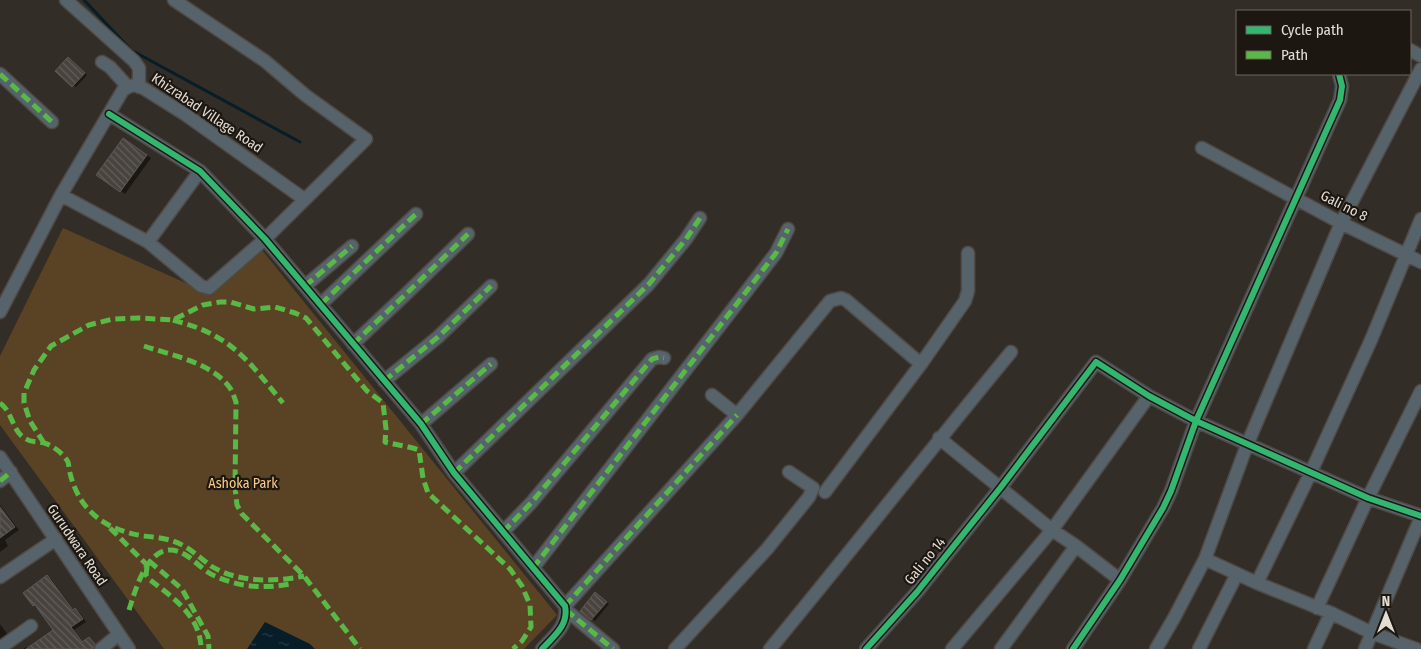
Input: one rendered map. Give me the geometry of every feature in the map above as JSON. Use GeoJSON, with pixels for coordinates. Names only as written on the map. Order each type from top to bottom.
{"type":"FeatureCollection","features":[{"type":"Feature","properties":{"kind":"street","name":"Khizrabad Village Road"},"geometry":{"type":"LineString","coordinates":[[66,0],[134,61],[138,68],[134,87],[186,115],[304,199]]}},
{"type":"Feature","properties":{"kind":"street"},"geometry":{"type":"LineString","coordinates":[[61,195],[148,242],[201,286],[209,288],[265,240],[366,139],[305,95],[265,61],[174,0]]}},
{"type":"Feature","properties":{"kind":"street"},"geometry":{"type":"LineString","coordinates":[[102,62],[110,66],[134,87]]}},
{"type":"Feature","properties":{"kind":"street"},"geometry":{"type":"LineString","coordinates":[[1156,649],[1205,559],[1247,445],[1341,223],[1421,69]]}},
{"type":"Feature","properties":{"kind":"street"},"geometry":{"type":"LineString","coordinates":[[0,74],[52,122]]}},
{"type":"Feature","properties":{"kind":"street"},"geometry":{"type":"LineString","coordinates":[[1073,649],[1120,580],[1163,508],[1171,491],[1196,421],[1340,100],[1342,86],[1339,75]]}},
{"type":"Feature","properties":{"kind":"street"},"geometry":{"type":"LineString","coordinates":[[0,312],[61,195],[108,114],[123,90],[134,87]]}},
{"type":"Feature","properties":{"kind":"street"},"geometry":{"type":"LineString","coordinates":[[108,114],[200,171],[265,240],[321,304],[421,424],[454,473],[565,608],[613,649]]}},
{"type":"Feature","properties":{"kind":"street","name":"Gali no 8"},"geometry":{"type":"LineString","coordinates":[[1202,148],[1341,223],[1421,262]]}},
{"type":"Feature","properties":{"kind":"street"},"geometry":{"type":"LineString","coordinates":[[148,242],[200,171]]}},
{"type":"Feature","properties":{"kind":"street"},"geometry":{"type":"LineString","coordinates":[[321,304],[416,214]]}},
{"type":"Feature","properties":{"kind":"street"},"geometry":{"type":"LineString","coordinates":[[454,473],[649,284],[686,239],[700,218]]}},
{"type":"Feature","properties":{"kind":"street"},"geometry":{"type":"LineString","coordinates":[[1256,583],[1311,472],[1371,340],[1421,219]]}},
{"type":"Feature","properties":{"kind":"street"},"geometry":{"type":"LineString","coordinates":[[533,568],[776,253],[788,229]]}},
{"type":"Feature","properties":{"kind":"street"},"geometry":{"type":"LineString","coordinates":[[353,344],[468,234]]}},
{"type":"Feature","properties":{"kind":"street"},"geometry":{"type":"LineString","coordinates":[[305,286],[352,246]]}},
{"type":"Feature","properties":{"kind":"street"},"geometry":{"type":"LineString","coordinates":[[825,492],[921,364],[965,301],[968,286],[968,253]]}},
{"type":"Feature","properties":{"kind":"street"},"geometry":{"type":"LineString","coordinates":[[384,381],[438,337],[492,286]]}},
{"type":"Feature","properties":{"kind":"street"},"geometry":{"type":"LineString","coordinates":[[547,647],[565,623],[565,608],[738,416],[826,305],[836,299],[846,300],[921,364]]}},
{"type":"Feature","properties":{"kind":"street"},"geometry":{"type":"LineString","coordinates":[[770,649],[859,541],[939,438],[1011,352]]}},
{"type":"Feature","properties":{"kind":"street"},"geometry":{"type":"LineString","coordinates":[[504,532],[530,504],[652,359],[664,358]]}},
{"type":"Feature","properties":{"kind":"street","name":"Gali no 14"},"geometry":{"type":"LineString","coordinates":[[866,649],[917,592],[1001,487],[1096,362],[1148,396]]}},
{"type":"Feature","properties":{"kind":"street"},"geometry":{"type":"LineString","coordinates":[[421,424],[491,364]]}},
{"type":"Feature","properties":{"kind":"street"},"geometry":{"type":"LineString","coordinates":[[1317,608],[1368,498],[1421,391]]}},
{"type":"Feature","properties":{"kind":"street"},"geometry":{"type":"LineString","coordinates":[[712,395],[738,416]]}},
{"type":"Feature","properties":{"kind":"street"},"geometry":{"type":"LineString","coordinates":[[952,649],[1052,530],[1148,396],[1247,445],[1368,498],[1421,517],[1365,649]]}},
{"type":"Feature","properties":{"kind":"street"},"geometry":{"type":"LineString","coordinates":[[939,438],[1052,530],[1120,580]]}},
{"type":"Feature","properties":{"kind":"street","name":"Gurudwara Road"},"geometry":{"type":"LineString","coordinates":[[0,457],[129,649]]}},
{"type":"Feature","properties":{"kind":"street"},"geometry":{"type":"LineString","coordinates":[[0,480],[11,472]]}},
{"type":"Feature","properties":{"kind":"street"},"geometry":{"type":"LineString","coordinates":[[675,649],[768,549],[809,498],[813,488],[789,472]]}},
{"type":"Feature","properties":{"kind":"street"},"geometry":{"type":"LineString","coordinates":[[0,578],[56,539]]}},
{"type":"Feature","properties":{"kind":"street"},"geometry":{"type":"LineString","coordinates":[[1001,649],[1076,546]]}},
{"type":"Feature","properties":{"kind":"street"},"geometry":{"type":"LineString","coordinates":[[1205,559],[1256,583],[1416,649]]}},
{"type":"Feature","properties":{"kind":"street"},"geometry":{"type":"LineString","coordinates":[[1200,649],[1237,574]]}},
{"type":"Feature","properties":{"kind":"street"},"geometry":{"type":"LineString","coordinates":[[1314,649],[1331,613]]}},
{"type":"Feature","properties":{"kind":"street"},"geometry":{"type":"LineString","coordinates":[[0,648],[31,626]]}},
{"type":"Feature","properties":{"kind":"street"},"geometry":{"type":"LineString","coordinates":[[101,649],[118,634]]}},
{"type":"Feature","properties":{"kind":"green space","name":"Ashoka Park"},"geometry":{"type":"Polygon","coordinates":[[[63,228],[208,293],[262,250],[557,615],[524,649],[164,649],[0,425],[0,356],[63,228]]]}},
{"type":"Feature","properties":{"kind":"water"},"geometry":{"type":"Polygon","coordinates":[[[265,622],[310,644],[315,649],[247,649],[265,622]]]}},
{"type":"Feature","properties":{"kind":"building"},"geometry":{"type":"Polygon","coordinates":[[[68,57],[85,73],[72,87],[55,71],[68,57]]]}},
{"type":"Feature","properties":{"kind":"building"},"geometry":{"type":"Polygon","coordinates":[[[123,138],[147,155],[120,192],[96,175],[123,138]]]}},
{"type":"Feature","properties":{"kind":"building"},"geometry":{"type":"Polygon","coordinates":[[[0,507],[15,527],[0,538],[0,507]]]}},
{"type":"Feature","properties":{"kind":"building"},"geometry":{"type":"Polygon","coordinates":[[[47,575],[73,610],[75,608],[83,619],[71,627],[82,642],[89,637],[95,644],[93,649],[26,649],[53,630],[35,605],[33,606],[23,593],[47,575]]]}},
{"type":"Feature","properties":{"kind":"building"},"geometry":{"type":"Polygon","coordinates":[[[595,592],[607,602],[591,620],[580,611],[595,592]]]}},
{"type":"Feature","properties":{"kind":"waterway"},"geometry":{"type":"LineString","coordinates":[[84,0],[131,50],[300,142]]}},
{"type":"Feature","properties":{"kind":"marked path"},"geometry":{"type":"LineString","coordinates":[[0,74],[52,122]]}},
{"type":"Feature","properties":{"kind":"marked path"},"geometry":{"type":"LineString","coordinates":[[321,304],[416,214]]}},
{"type":"Feature","properties":{"kind":"marked path"},"geometry":{"type":"LineString","coordinates":[[454,473],[649,284],[686,239],[700,218]]}},
{"type":"Feature","properties":{"kind":"marked path"},"geometry":{"type":"LineString","coordinates":[[533,568],[776,253],[788,229]]}},
{"type":"Feature","properties":{"kind":"marked path"},"geometry":{"type":"LineString","coordinates":[[353,344],[468,234]]}},
{"type":"Feature","properties":{"kind":"marked path"},"geometry":{"type":"LineString","coordinates":[[305,286],[352,246]]}},
{"type":"Feature","properties":{"kind":"marked path"},"geometry":{"type":"LineString","coordinates":[[384,381],[438,337],[491,286]]}},
{"type":"Feature","properties":{"kind":"marked path"},"geometry":{"type":"LineString","coordinates":[[44,443],[30,421],[24,403],[24,393],[34,370],[51,346],[89,325],[113,319],[173,320],[203,305],[220,302],[230,302],[254,309],[275,307],[295,313],[306,318],[367,391],[383,403],[386,429],[385,442],[419,450],[423,478],[428,493],[510,569],[522,586],[530,605],[531,627],[522,641],[513,649]]}},
{"type":"Feature","properties":{"kind":"marked path"},"geometry":{"type":"LineString","coordinates":[[173,320],[204,330],[234,348],[283,403]]}},
{"type":"Feature","properties":{"kind":"marked path"},"geometry":{"type":"LineString","coordinates":[[144,346],[202,366],[222,379],[230,388],[236,402],[235,488],[237,505],[242,514],[304,576],[360,649]]}},
{"type":"Feature","properties":{"kind":"marked path"},"geometry":{"type":"LineString","coordinates":[[503,532],[531,503],[652,359],[664,358]]}},
{"type":"Feature","properties":{"kind":"marked path"},"geometry":{"type":"LineString","coordinates":[[421,424],[491,364]]}},
{"type":"Feature","properties":{"kind":"marked path"},"geometry":{"type":"LineString","coordinates":[[0,403],[8,411],[21,436],[31,441],[47,444],[64,456],[68,462],[75,488],[83,502],[95,516],[114,528],[178,543],[211,566],[233,576],[257,580],[304,576]]}},
{"type":"Feature","properties":{"kind":"marked path"},"geometry":{"type":"LineString","coordinates":[[565,606],[737,415]]}},
{"type":"Feature","properties":{"kind":"marked path"},"geometry":{"type":"LineString","coordinates":[[0,481],[11,472]]}},
{"type":"Feature","properties":{"kind":"marked path"},"geometry":{"type":"LineString","coordinates":[[110,528],[147,565]]}},
{"type":"Feature","properties":{"kind":"marked path"},"geometry":{"type":"LineString","coordinates":[[129,610],[146,567],[162,552],[172,550],[184,554],[211,574],[233,583],[261,587],[290,584]]}},
{"type":"Feature","properties":{"kind":"marked path"},"geometry":{"type":"LineString","coordinates":[[149,561],[182,589],[208,636],[209,649]]}},
{"type":"Feature","properties":{"kind":"marked path"},"geometry":{"type":"LineString","coordinates":[[147,567],[146,575],[149,579],[176,600],[191,617],[200,637],[201,649]]}},
{"type":"Feature","properties":{"kind":"marked path"},"geometry":{"type":"LineString","coordinates":[[566,610],[613,649]]}},
{"type":"Feature","properties":{"kind":"cycle path"},"geometry":{"type":"LineString","coordinates":[[1073,649],[1120,580],[1163,508],[1171,491],[1196,421],[1340,100],[1342,86],[1339,75]]}},
{"type":"Feature","properties":{"kind":"cycle path"},"geometry":{"type":"LineString","coordinates":[[109,114],[200,171],[265,239],[421,424],[454,473],[565,606],[566,613],[563,625],[542,649]]}},
{"type":"Feature","properties":{"kind":"cycle path"},"geometry":{"type":"LineString","coordinates":[[866,649],[917,592],[1001,487],[1096,362],[1149,396],[1196,421],[1368,498],[1421,516]]}}]}
